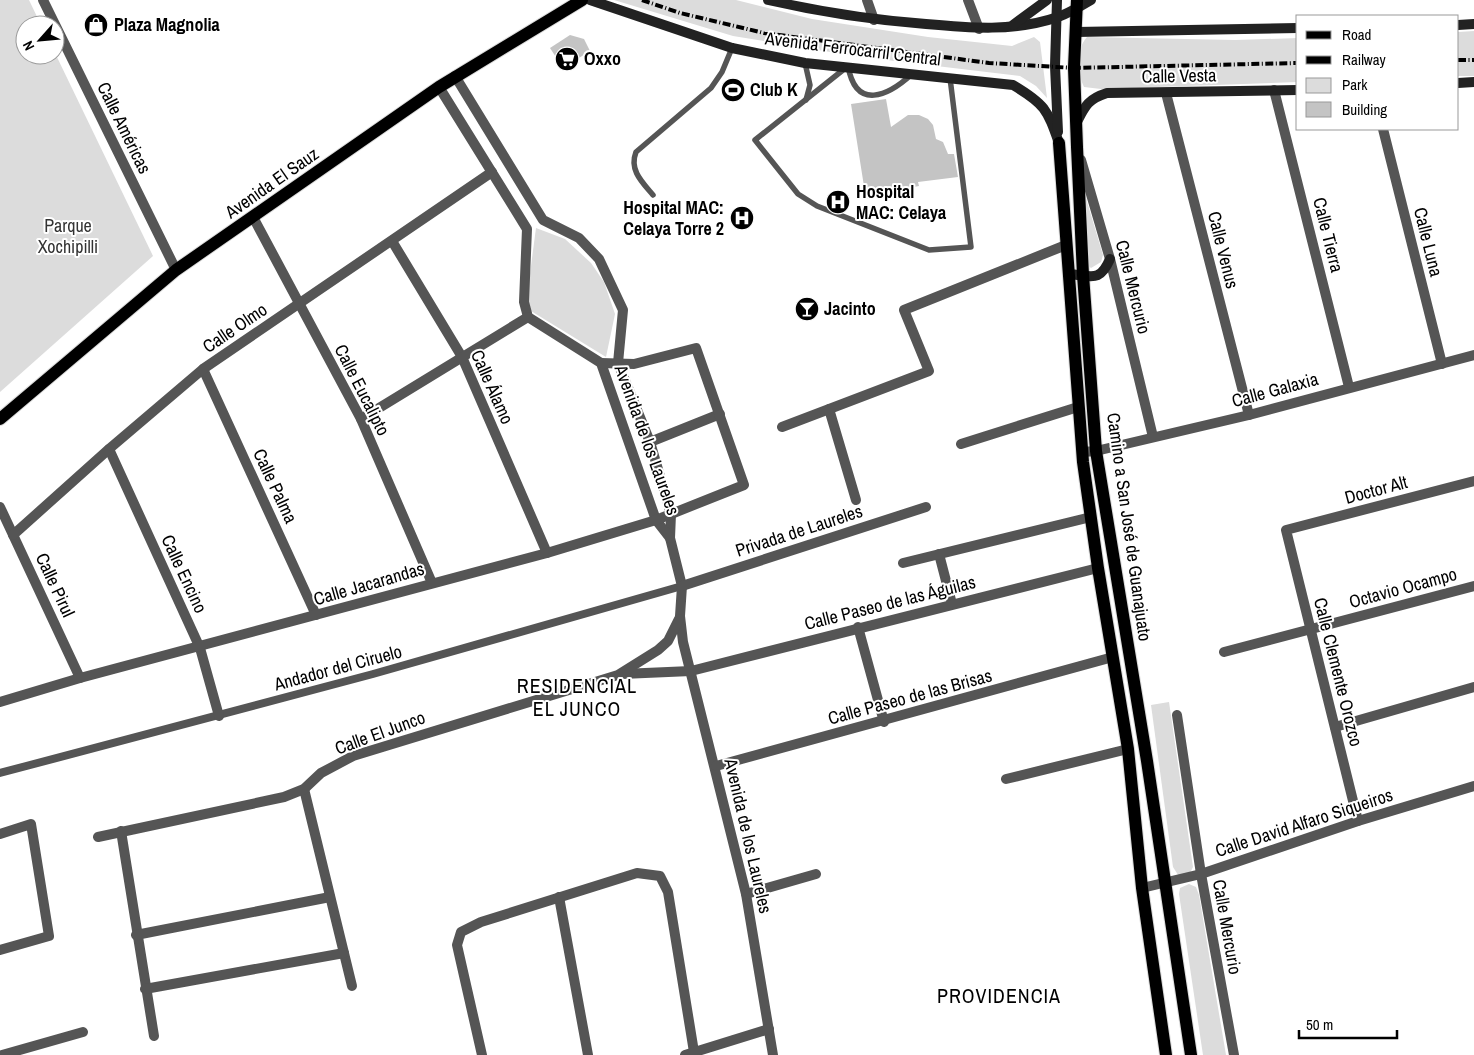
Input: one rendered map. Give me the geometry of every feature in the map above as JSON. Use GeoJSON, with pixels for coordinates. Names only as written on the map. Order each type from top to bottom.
{"type":"FeatureCollection","features":[{"type":"Feature","properties":{"kind":"main road","name":"Avenida El Sauz"},"geometry":{"type":"LineString","coordinates":[[0,419],[176,270],[439,87],[582,0]]}},
{"type":"Feature","properties":{"kind":"main road","name":"Avenida Ferrocarril Central"},"geometry":{"type":"LineString","coordinates":[[590,0],[732,48],[805,63],[848,66],[1013,85],[1036,98],[1048,111],[1059,142]]}},
{"type":"Feature","properties":{"kind":"main road"},"geometry":{"type":"LineString","coordinates":[[769,0],[874,20],[979,29],[1010,27],[1058,17],[1078,4],[1092,0]]}},
{"type":"Feature","properties":{"kind":"main road"},"geometry":{"type":"LineString","coordinates":[[1010,27],[1047,0]]}},
{"type":"Feature","properties":{"kind":"main road","name":"Camino a San José de Guanajuato"},"geometry":{"type":"LineString","coordinates":[[1058,0],[1055,66],[1059,142],[1082,452],[1098,568],[1128,749],[1142,888],[1166,1055]]}},
{"type":"Feature","properties":{"kind":"main road","name":"Camino a San José de Guanajuato"},"geometry":{"type":"LineString","coordinates":[[1078,4],[1074,68],[1076,123],[1083,275],[1096,451],[1147,761],[1191,1055]]}},
{"type":"Feature","properties":{"kind":"main road"},"geometry":{"type":"LineString","coordinates":[[1459,25],[1474,24]]}},
{"type":"Feature","properties":{"kind":"main road"},"geometry":{"type":"LineString","coordinates":[[1076,32],[1296,28]]}},
{"type":"Feature","properties":{"kind":"main road"},"geometry":{"type":"LineString","coordinates":[[1459,83],[1474,82]]}},
{"type":"Feature","properties":{"kind":"main road","name":"Calle Vesta"},"geometry":{"type":"LineString","coordinates":[[1076,123],[1084,107],[1094,97],[1107,93],[1296,90]]}},
{"type":"Feature","properties":{"kind":"main road"},"geometry":{"type":"LineString","coordinates":[[1068,274],[1092,278],[1099,276],[1110,259]]}},
{"type":"Feature","properties":{"kind":"main road"},"geometry":{"type":"LineString","coordinates":[[1113,657],[1120,656],[1128,667],[1140,749],[1147,761]]}},
{"type":"Feature","properties":{"kind":"street","name":"Calle Américas"},"geometry":{"type":"LineString","coordinates":[[43,0],[176,270]]}},
{"type":"Feature","properties":{"kind":"street"},"geometry":{"type":"LineString","coordinates":[[867,0],[874,20]]}},
{"type":"Feature","properties":{"kind":"street"},"geometry":{"type":"LineString","coordinates":[[968,0],[979,29]]}},
{"type":"Feature","properties":{"kind":"street","name":"Avenida de los Laureles"},"geometry":{"type":"LineString","coordinates":[[456,76],[543,220],[579,238],[599,259],[623,310],[618,363],[650,442],[671,514],[670,538],[682,586],[680,616],[683,642],[716,766],[746,894],[773,1055]]}},
{"type":"Feature","properties":{"kind":"street"},"geometry":{"type":"LineString","coordinates":[[360,419],[528,317],[524,302],[527,229],[439,87]]}},
{"type":"Feature","properties":{"kind":"street","name":"Calle Tierra"},"geometry":{"type":"LineString","coordinates":[[1274,90],[1350,387]]}},
{"type":"Feature","properties":{"kind":"street","name":"Calle Venus"},"geometry":{"type":"LineString","coordinates":[[1166,93],[1248,415]]}},
{"type":"Feature","properties":{"kind":"street","name":"Calle Luna"},"geometry":{"type":"LineString","coordinates":[[1383,130],[1442,364]]}},
{"type":"Feature","properties":{"kind":"street","name":"Calle Mercurio"},"geometry":{"type":"LineString","coordinates":[[1077,147],[1110,259],[1153,437]]}},
{"type":"Feature","properties":{"kind":"street","name":"Calle Olmo"},"geometry":{"type":"LineString","coordinates":[[13,535],[109,449],[203,369],[492,172]]}},
{"type":"Feature","properties":{"kind":"street","name":"Calle Eucalipto"},"geometry":{"type":"LineString","coordinates":[[253,217],[360,419],[432,583]]}},
{"type":"Feature","properties":{"kind":"street","name":"Calle Álamo"},"geometry":{"type":"LineString","coordinates":[[392,240],[462,357],[547,554]]}},
{"type":"Feature","properties":{"kind":"street"},"geometry":{"type":"LineString","coordinates":[[782,427],[929,372],[904,310],[1066,245]]}},
{"type":"Feature","properties":{"kind":"street","name":"Avenida de los Laureles"},"geometry":{"type":"LineString","coordinates":[[528,317],[601,363],[656,520],[670,538]]}},
{"type":"Feature","properties":{"kind":"street"},"geometry":{"type":"LineString","coordinates":[[601,363],[634,364],[696,348],[720,414],[650,442]]}},
{"type":"Feature","properties":{"kind":"street","name":"Calle Galaxia"},"geometry":{"type":"LineString","coordinates":[[1082,452],[1096,451],[1248,415],[1474,355]]}},
{"type":"Feature","properties":{"kind":"street","name":"Calle Palma"},"geometry":{"type":"LineString","coordinates":[[203,369],[316,615]]}},
{"type":"Feature","properties":{"kind":"street"},"geometry":{"type":"LineString","coordinates":[[961,444],[1078,407]]}},
{"type":"Feature","properties":{"kind":"street"},"geometry":{"type":"LineString","coordinates":[[830,409],[856,500]]}},
{"type":"Feature","properties":{"kind":"street","name":"Calle Jacarandas"},"geometry":{"type":"LineString","coordinates":[[0,702],[80,678],[200,648],[432,583],[547,554],[656,520],[744,485],[720,414]]}},
{"type":"Feature","properties":{"kind":"street","name":"Calle Encino"},"geometry":{"type":"LineString","coordinates":[[109,449],[200,648],[219,716]]}},
{"type":"Feature","properties":{"kind":"street","name":"Doctor Alt"},"geometry":{"type":"LineString","coordinates":[[1286,530],[1474,481]]}},
{"type":"Feature","properties":{"kind":"street","name":"Privada de Laureles"},"geometry":{"type":"LineString","coordinates":[[682,586],[926,506]]}},
{"type":"Feature","properties":{"kind":"street","name":"Calle Pirul"},"geometry":{"type":"LineString","coordinates":[[0,507],[80,678]]}},
{"type":"Feature","properties":{"kind":"street"},"geometry":{"type":"LineString","coordinates":[[902,563],[1091,517]]}},
{"type":"Feature","properties":{"kind":"street","name":"Calle Clemente Orozco"},"geometry":{"type":"LineString","coordinates":[[1286,530],[1358,821]]}},
{"type":"Feature","properties":{"kind":"street"},"geometry":{"type":"LineString","coordinates":[[939,554],[952,604]]}},
{"type":"Feature","properties":{"kind":"street","name":"Calle Paseo de las Águilas"},"geometry":{"type":"LineString","coordinates":[[691,671],[858,627],[1098,568]]}},
{"type":"Feature","properties":{"kind":"street","name":"Andador del Ciruelo"},"geometry":{"type":"LineString","coordinates":[[0,773],[219,716],[682,586]]}},
{"type":"Feature","properties":{"kind":"street","name":"Octavio Ocampo"},"geometry":{"type":"LineString","coordinates":[[1224,652],[1474,586]]}},
{"type":"Feature","properties":{"kind":"street","name":"Calle El Junco"},"geometry":{"type":"LineString","coordinates":[[618,675],[663,645],[676,629],[680,616]]}},
{"type":"Feature","properties":{"kind":"street"},"geometry":{"type":"LineString","coordinates":[[858,627],[884,722]]}},
{"type":"Feature","properties":{"kind":"street","name":"Calle Paseo de las Brisas"},"geometry":{"type":"LineString","coordinates":[[716,766],[884,722],[1113,657]]}},
{"type":"Feature","properties":{"kind":"street","name":"Calle El Junco"},"geometry":{"type":"LineString","coordinates":[[98,836],[284,797],[304,789],[321,773],[353,756],[618,675],[691,671]]}},
{"type":"Feature","properties":{"kind":"street"},"geometry":{"type":"LineString","coordinates":[[1336,727],[1474,687]]}},
{"type":"Feature","properties":{"kind":"street","name":"Calle Mercurio"},"geometry":{"type":"LineString","coordinates":[[1177,715],[1201,874],[1234,1055]]}},
{"type":"Feature","properties":{"kind":"street"},"geometry":{"type":"LineString","coordinates":[[1006,779],[1128,749]]}},
{"type":"Feature","properties":{"kind":"street","name":"Calle David Alfaro Siqueiros"},"geometry":{"type":"LineString","coordinates":[[1142,888],[1165,881],[1201,874],[1358,821],[1474,786]]}},
{"type":"Feature","properties":{"kind":"street"},"geometry":{"type":"LineString","coordinates":[[304,789],[352,986]]}},
{"type":"Feature","properties":{"kind":"street"},"geometry":{"type":"LineString","coordinates":[[0,834],[31,824],[50,936],[0,950]]}},
{"type":"Feature","properties":{"kind":"street"},"geometry":{"type":"LineString","coordinates":[[121,832],[136,935],[154,1036]]}},
{"type":"Feature","properties":{"kind":"street"},"geometry":{"type":"LineString","coordinates":[[482,1055],[457,945],[461,932],[481,922],[638,873],[660,876],[668,892],[689,1054],[769,1029]]}},
{"type":"Feature","properties":{"kind":"street"},"geometry":{"type":"LineString","coordinates":[[746,894],[816,874]]}},
{"type":"Feature","properties":{"kind":"street"},"geometry":{"type":"LineString","coordinates":[[136,935],[330,897]]}},
{"type":"Feature","properties":{"kind":"street"},"geometry":{"type":"LineString","coordinates":[[559,898],[588,1055]]}},
{"type":"Feature","properties":{"kind":"street"},"geometry":{"type":"LineString","coordinates":[[145,989],[344,954]]}},
{"type":"Feature","properties":{"kind":"street"},"geometry":{"type":"LineString","coordinates":[[2,1055],[82,1032]]}},
{"type":"Feature","properties":{"kind":"lane"},"geometry":{"type":"LineString","coordinates":[[653,194],[633,167],[636,152],[710,88],[722,72],[732,48]]}},
{"type":"Feature","properties":{"kind":"lane"},"geometry":{"type":"LineString","coordinates":[[805,63],[810,85],[806,100]]}},
{"type":"Feature","properties":{"kind":"lane"},"geometry":{"type":"LineString","coordinates":[[848,66],[850,81],[860,92],[876,95],[893,90],[912,74]]}},
{"type":"Feature","properties":{"kind":"lane"},"geometry":{"type":"LineString","coordinates":[[848,66],[755,140],[798,194],[817,206],[929,250],[971,247],[950,78]]}},
{"type":"Feature","properties":{"kind":"green space","name":"Parque Xochipilli"},"geometry":{"type":"Polygon","coordinates":[[[0,0],[29,0],[36,15],[15,15],[15,65],[61,65],[153,256],[0,392],[0,0]]]}},
{"type":"Feature","properties":{"kind":"green space"},"geometry":{"type":"Polygon","coordinates":[[[614,0],[736,0],[812,19],[928,37],[1012,46],[1034,37],[1040,42],[1047,98],[1036,86],[1020,76],[861,57],[733,36],[614,0]]]}},
{"type":"Feature","properties":{"kind":"green space"},"geometry":{"type":"Polygon","coordinates":[[[1474,31],[1474,76],[1459,76],[1459,32],[1474,31]]]}},
{"type":"Feature","properties":{"kind":"green space"},"geometry":{"type":"Polygon","coordinates":[[[1087,37],[1235,40],[1296,38],[1296,82],[1101,89],[1084,87],[1079,68],[1079,54],[1087,37]]]}},
{"type":"Feature","properties":{"kind":"green space"},"geometry":{"type":"Polygon","coordinates":[[[1085,195],[1103,255],[1101,262],[1091,268],[1086,264],[1085,195]]]}},
{"type":"Feature","properties":{"kind":"green space"},"geometry":{"type":"Polygon","coordinates":[[[536,228],[565,239],[591,263],[604,282],[615,314],[606,357],[531,311],[527,296],[536,228]]]}},
{"type":"Feature","properties":{"kind":"green space"},"geometry":{"type":"Polygon","coordinates":[[[1169,702],[1193,867],[1189,875],[1180,878],[1173,867],[1151,705],[1169,702]]]}},
{"type":"Feature","properties":{"kind":"green space"},"geometry":{"type":"Polygon","coordinates":[[[1189,884],[1196,887],[1199,895],[1226,1055],[1203,1055],[1179,894],[1180,888],[1189,884]]]}},
{"type":"Feature","properties":{"kind":"building","name":"Oxxo"},"geometry":{"type":"Polygon","coordinates":[[[570,35],[584,39],[590,51],[563,68],[550,48],[570,35]]]}},
{"type":"Feature","properties":{"kind":"building"},"geometry":{"type":"Polygon","coordinates":[[[886,99],[891,127],[908,115],[919,115],[928,119],[933,125],[936,139],[943,142],[948,154],[954,154],[958,177],[918,182],[919,186],[893,191],[894,196],[866,199],[851,104],[886,99]]]}},
{"type":"Feature","properties":{"kind":"railway"},"geometry":{"type":"LineString","coordinates":[[642,0],[680,13],[764,33],[989,63],[1074,68],[1296,63]]}},
{"type":"Feature","properties":{"kind":"railway"},"geometry":{"type":"LineString","coordinates":[[1459,60],[1474,60]]}},
{"type":"Feature","properties":{"kind":"place","name":"Plaza Magnolia"},"geometry":{"type":"Point","coordinates":[96,25]}},
{"type":"Feature","properties":{"kind":"place","name":"Oxxo"},"geometry":{"type":"Point","coordinates":[567,59]}},
{"type":"Feature","properties":{"kind":"place","name":"Club K"},"geometry":{"type":"Point","coordinates":[733,90]}},
{"type":"Feature","properties":{"kind":"place","name":"Hospital MAC: Celaya"},"geometry":{"type":"Point","coordinates":[838,202]}},
{"type":"Feature","properties":{"kind":"place","name":"Hospital MAC: Celaya Torre 2"},"geometry":{"type":"Point","coordinates":[742,218]}},
{"type":"Feature","properties":{"kind":"place","name":"Jacinto"},"geometry":{"type":"Point","coordinates":[807,309]}},
{"type":"Feature","properties":{"kind":"district","name":"RESIDENCIAL EL JUNCO"},"geometry":{"type":"Point","coordinates":[577,698]}},
{"type":"Feature","properties":{"kind":"district","name":"PROVIDENCIA"},"geometry":{"type":"Point","coordinates":[999,996]}}]}
